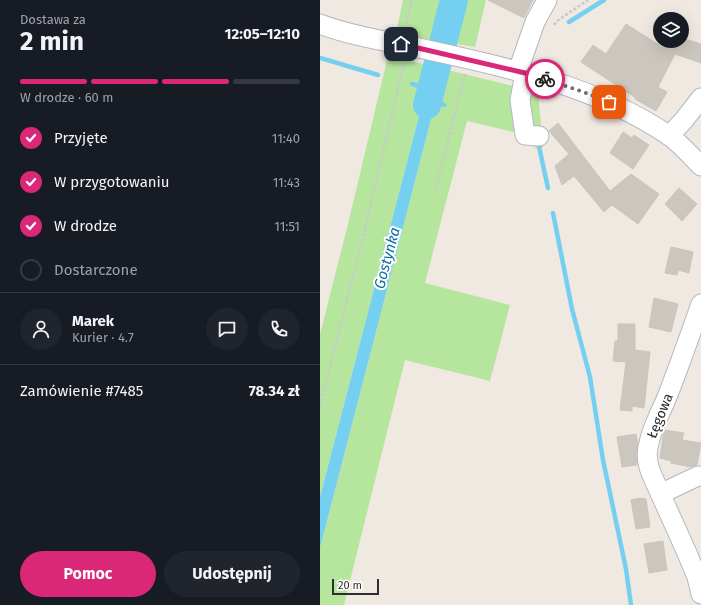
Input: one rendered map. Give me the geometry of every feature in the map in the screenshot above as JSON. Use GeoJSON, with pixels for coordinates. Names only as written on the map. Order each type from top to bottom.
{"type":"FeatureCollection","features":[{"type":"Feature","properties":{"kind":"street"},"geometry":{"type":"LineString","coordinates":[[539,136],[526,135],[520,100],[521,72],[535,22],[547,0]]}},
{"type":"Feature","properties":{"kind":"street"},"geometry":{"type":"LineString","coordinates":[[320,24],[409,46],[464,68],[521,72],[589,94],[619,106],[669,136],[701,166]]}},
{"type":"Feature","properties":{"kind":"street"},"geometry":{"type":"LineString","coordinates":[[669,136],[701,98]]}},
{"type":"Feature","properties":{"kind":"street","name":"Łęgowa"},"geometry":{"type":"LineString","coordinates":[[701,304],[678,370],[649,441],[647,452],[651,473],[697,577],[701,594]]}},
{"type":"Feature","properties":{"kind":"street"},"geometry":{"type":"LineString","coordinates":[[660,494],[698,476],[701,476]]}},
{"type":"Feature","properties":{"kind":"path"},"geometry":{"type":"LineString","coordinates":[[409,46],[412,0]]}},
{"type":"Feature","properties":{"kind":"path"},"geometry":{"type":"LineString","coordinates":[[553,26],[588,0]]}},
{"type":"Feature","properties":{"kind":"path"},"geometry":{"type":"LineString","coordinates":[[436,188],[464,68]]}},
{"type":"Feature","properties":{"kind":"path"},"geometry":{"type":"LineString","coordinates":[[320,406],[365,229],[402,69]]}},
{"type":"Feature","properties":{"kind":"green space"},"geometry":{"type":"Polygon","coordinates":[[[403,0],[486,0],[475,47],[396,34],[403,0]]]}},
{"type":"Feature","properties":{"kind":"green space"},"geometry":{"type":"Polygon","coordinates":[[[388,56],[432,66],[320,497],[320,334],[388,56]]]}},
{"type":"Feature","properties":{"kind":"green space"},"geometry":{"type":"Polygon","coordinates":[[[444,69],[538,92],[543,148],[536,148],[521,134],[467,121],[425,283],[510,305],[490,381],[405,360],[344,605],[320,605],[320,548],[444,69]]]}},
{"type":"Feature","properties":{"kind":"water"},"geometry":{"type":"Polygon","coordinates":[[[432,66],[444,69],[320,548],[320,497],[432,66]]]}},
{"type":"Feature","properties":{"kind":"building"},"geometry":{"type":"Polygon","coordinates":[[[488,0],[533,0],[524,18],[488,0]]]}},
{"type":"Feature","properties":{"kind":"building"},"geometry":{"type":"Polygon","coordinates":[[[626,24],[653,41],[653,48],[689,48],[689,40],[701,44],[701,63],[675,54],[658,87],[667,92],[656,111],[635,99],[636,98],[581,62],[593,45],[606,54],[626,24]]]}},
{"type":"Feature","properties":{"kind":"building"},"geometry":{"type":"Polygon","coordinates":[[[558,123],[610,191],[631,174],[659,194],[638,224],[612,205],[604,212],[574,176],[562,185],[555,166],[569,154],[549,131],[558,123]]]}},
{"type":"Feature","properties":{"kind":"building"},"geometry":{"type":"Polygon","coordinates":[[[623,132],[632,138],[634,135],[649,145],[633,169],[610,153],[623,132]]]}},
{"type":"Feature","properties":{"kind":"building"},"geometry":{"type":"Polygon","coordinates":[[[679,188],[697,204],[682,221],[665,204],[679,188]]]}},
{"type":"Feature","properties":{"kind":"building"},"geometry":{"type":"Polygon","coordinates":[[[671,247],[693,252],[689,273],[678,270],[677,275],[665,273],[671,247]]]}},
{"type":"Feature","properties":{"kind":"building"},"geometry":{"type":"Polygon","coordinates":[[[654,298],[678,304],[671,332],[649,327],[654,298]]]}},
{"type":"Feature","properties":{"kind":"building"},"geometry":{"type":"Polygon","coordinates":[[[618,324],[635,324],[635,350],[650,352],[644,408],[632,406],[632,411],[620,410],[626,362],[613,361],[615,341],[618,341],[618,324]]]}},
{"type":"Feature","properties":{"kind":"building"},"geometry":{"type":"Polygon","coordinates":[[[664,430],[684,433],[682,440],[701,443],[697,465],[691,467],[671,463],[671,461],[660,458],[664,430]]]}},
{"type":"Feature","properties":{"kind":"building"},"geometry":{"type":"Polygon","coordinates":[[[636,434],[638,444],[636,455],[637,465],[622,467],[617,437],[636,434]]]}},
{"type":"Feature","properties":{"kind":"building"},"geometry":{"type":"Polygon","coordinates":[[[640,498],[646,499],[650,527],[636,529],[631,500],[640,498]]]}},
{"type":"Feature","properties":{"kind":"building"},"geometry":{"type":"Polygon","coordinates":[[[663,541],[667,570],[649,573],[644,544],[663,541]]]}},
{"type":"Feature","properties":{"kind":"waterway","name":"Gostynka"},"geometry":{"type":"LineString","coordinates":[[427,105],[454,0]]}},
{"type":"Feature","properties":{"kind":"waterway"},"geometry":{"type":"LineString","coordinates":[[569,22],[604,0]]}},
{"type":"Feature","properties":{"kind":"waterway"},"geometry":{"type":"LineString","coordinates":[[320,58],[378,75]]}},
{"type":"Feature","properties":{"kind":"waterway"},"geometry":{"type":"LineString","coordinates":[[412,84],[431,89]]}},
{"type":"Feature","properties":{"kind":"waterway"},"geometry":{"type":"LineString","coordinates":[[431,99],[444,105]]}},
{"type":"Feature","properties":{"kind":"waterway"},"geometry":{"type":"LineString","coordinates":[[538,142],[548,188]]}},
{"type":"Feature","properties":{"kind":"waterway"},"geometry":{"type":"LineString","coordinates":[[553,213],[572,309],[590,377],[603,460],[626,569],[631,605]]}},
{"type":"Feature","properties":{"kind":"way so far"},"geometry":{"type":"LineString","coordinates":[[545,79],[609,102]]}},
{"type":"Feature","properties":{"kind":"route"},"geometry":{"type":"LineString","coordinates":[[401,44],[545,79]]}}]}
